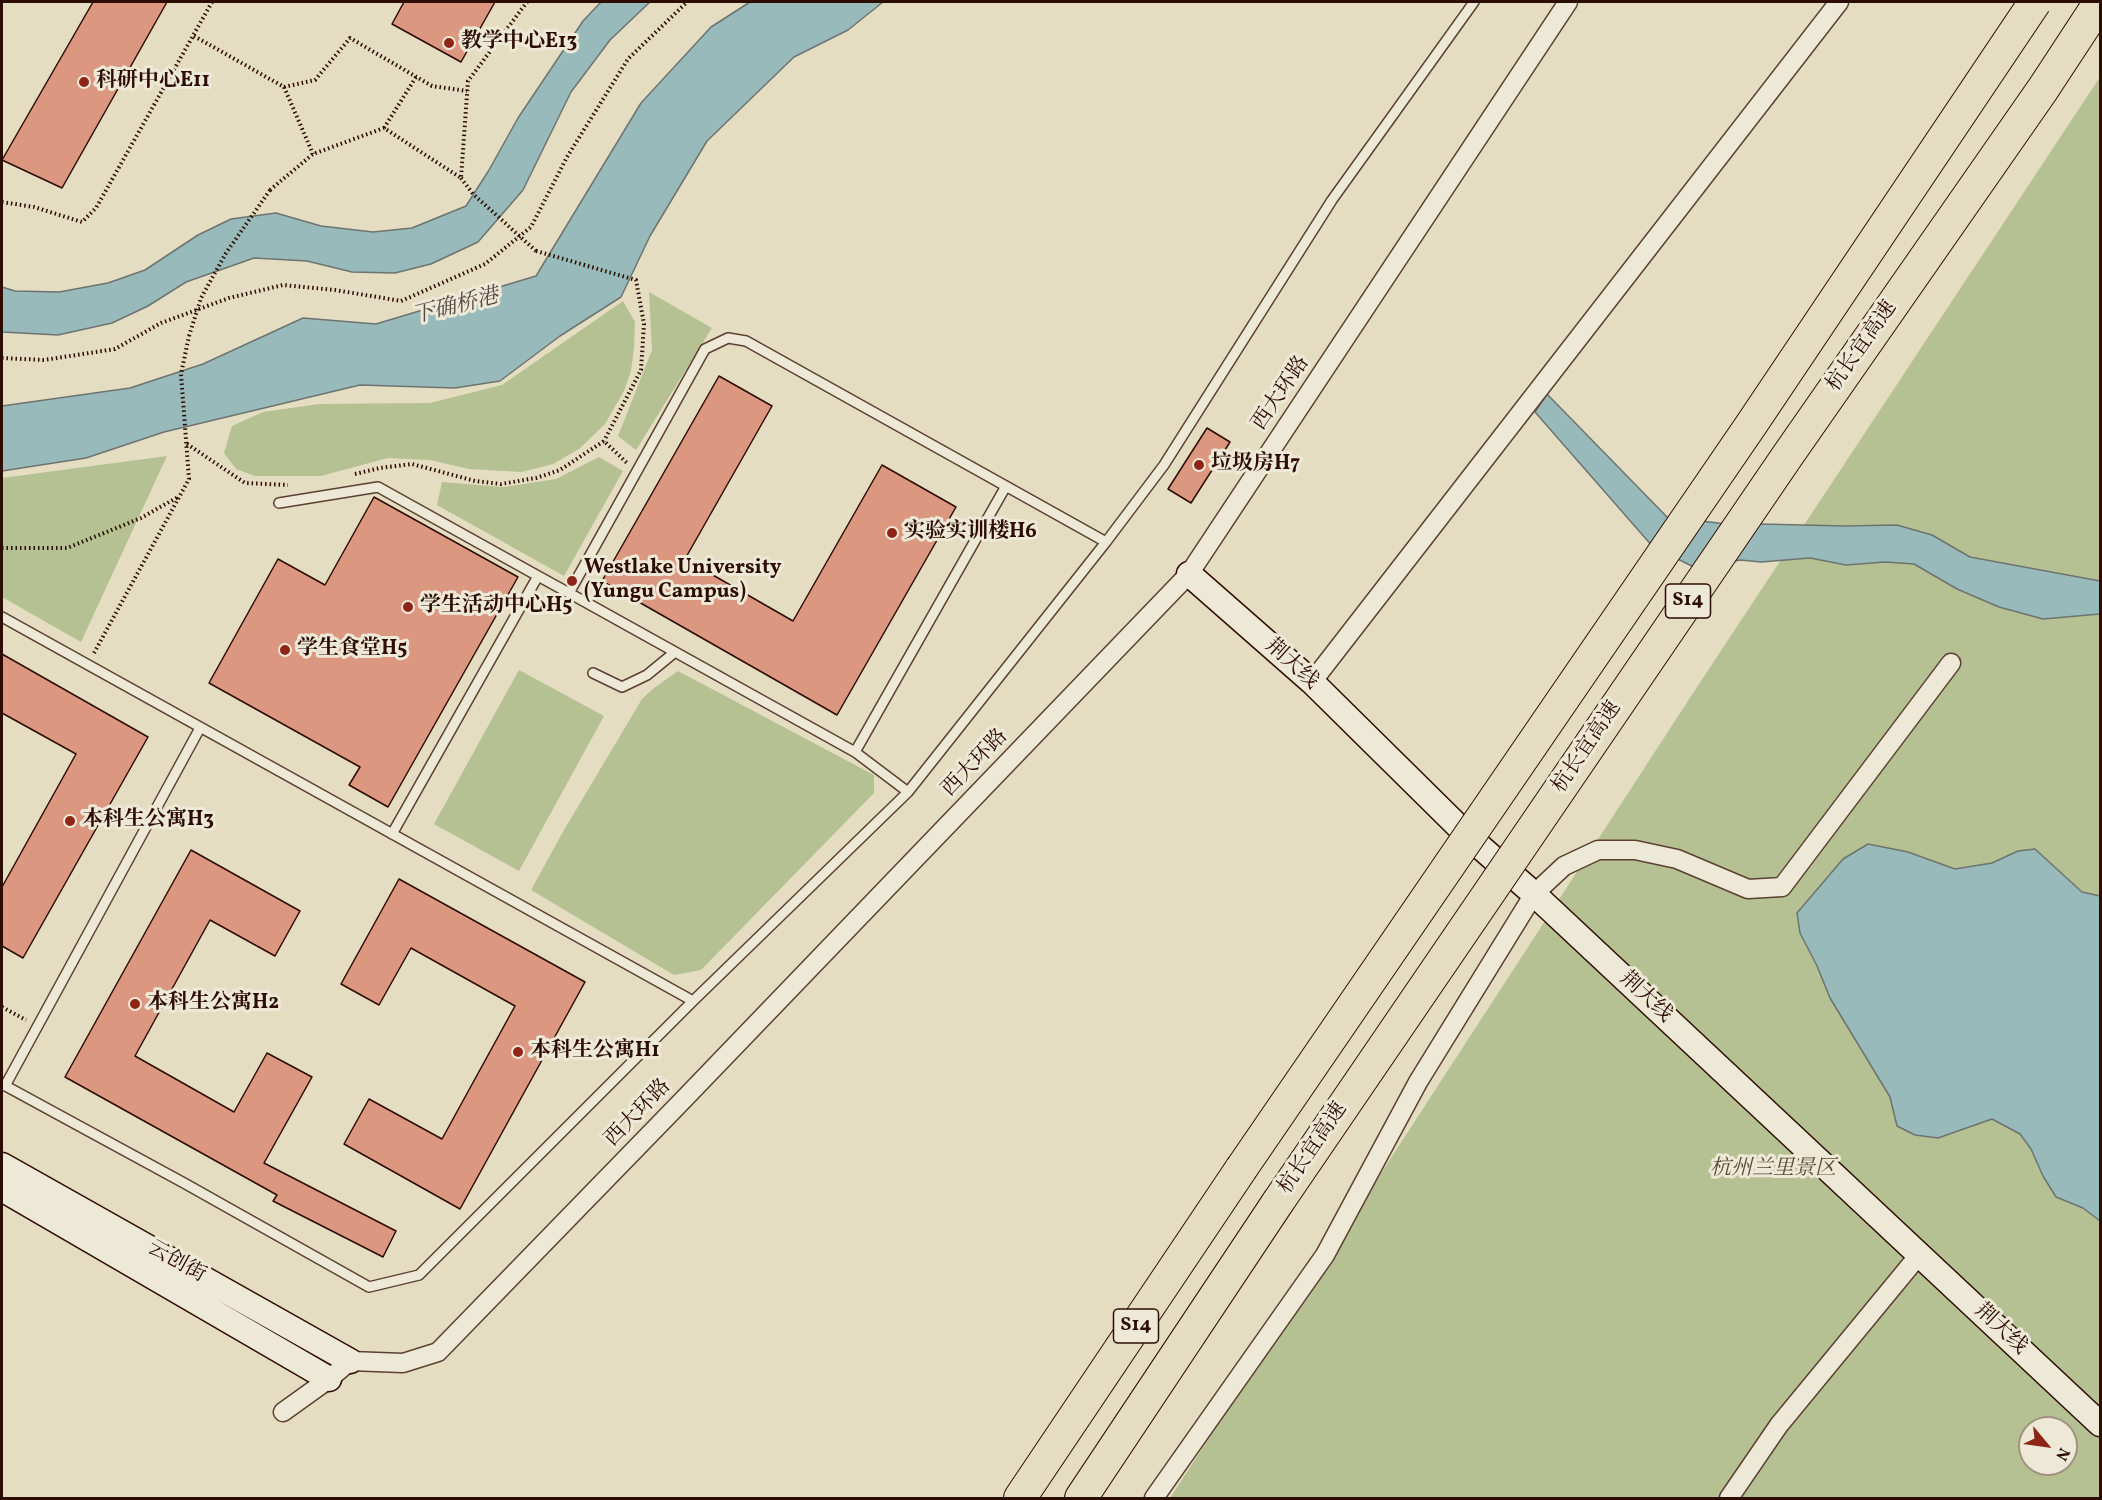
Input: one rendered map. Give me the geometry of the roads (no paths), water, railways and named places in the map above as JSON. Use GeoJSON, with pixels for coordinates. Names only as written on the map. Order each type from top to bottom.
{"type":"FeatureCollection","features":[{"type":"Feature","properties":{"kind":"highway","name":"S14"},"geometry":{"type":"LineString","coordinates":[[1023,1493],[1241,1169],[1744,435],[2035,2]]}},
{"type":"Feature","properties":{"kind":"highway","name":"杭长宜高速"},"geometry":{"type":"LineString","coordinates":[[1080,1498],[1278,1202],[1781,465],[2043,89],[2100,2]]}},
{"type":"Feature","properties":{"kind":"street","name":"西大环路"},"geometry":{"type":"LineString","coordinates":[[350,1361],[403,1363],[438,1352],[693,1091],[1189,574],[1568,2]]}},
{"type":"Feature","properties":{"kind":"street"},"geometry":{"type":"LineString","coordinates":[[1312,682],[1839,2]]}},
{"type":"Feature","properties":{"kind":"street","name":"荆大线"},"geometry":{"type":"LineString","coordinates":[[1189,574],[1312,682],[1469,837],[1534,894],[2100,1424]]}},
{"type":"Feature","properties":{"kind":"street"},"geometry":{"type":"LineString","coordinates":[[1154,1498],[1325,1255],[1418,1082],[1534,894],[1564,866],[1598,850],[1635,850],[1677,859],[1748,889],[1782,887],[1951,663]]}},
{"type":"Feature","properties":{"kind":"street","name":"云创街"},"geometry":{"type":"LineString","coordinates":[[2,1165],[350,1361]]}},
{"type":"Feature","properties":{"kind":"street","name":"云创街"},"geometry":{"type":"LineString","coordinates":[[2,1189],[329,1379]]}},
{"type":"Feature","properties":{"kind":"street"},"geometry":{"type":"LineString","coordinates":[[1729,1498],[1779,1425],[1920,1254]]}},
{"type":"Feature","properties":{"kind":"street"},"geometry":{"type":"LineString","coordinates":[[283,1412],[350,1361]]}},
{"type":"Feature","properties":{"kind":"lane"},"geometry":{"type":"LineString","coordinates":[[200,728],[38,1027],[3,1085],[369,1287],[419,1275],[693,1000],[908,792],[1164,465],[1332,200],[1474,2]]}},
{"type":"Feature","properties":{"kind":"lane"},"geometry":{"type":"LineString","coordinates":[[569,593],[705,349],[728,338],[746,341],[1106,542]]}},
{"type":"Feature","properties":{"kind":"lane"},"geometry":{"type":"LineString","coordinates":[[855,752],[1006,486]]}},
{"type":"Feature","properties":{"kind":"lane"},"geometry":{"type":"LineString","coordinates":[[279,503],[378,487],[855,752],[908,792]]}},
{"type":"Feature","properties":{"kind":"lane"},"geometry":{"type":"LineString","coordinates":[[392,834],[538,576]]}},
{"type":"Feature","properties":{"kind":"lane"},"geometry":{"type":"LineString","coordinates":[[2,617],[693,1000]]}},
{"type":"Feature","properties":{"kind":"lane"},"geometry":{"type":"LineString","coordinates":[[593,673],[622,687],[647,675],[675,652]]}},
{"type":"Feature","properties":{"kind":"water"},"geometry":{"type":"Polygon","coordinates":[[[601,2],[650,2],[610,40],[571,92],[523,190],[478,242],[431,264],[395,273],[352,272],[307,261],[254,258],[186,282],[148,306],[112,323],[58,335],[2,332],[2,287],[15,291],[59,292],[108,283],[145,270],[198,235],[231,219],[276,213],[321,226],[373,232],[412,228],[466,206],[518,118],[583,21],[601,2]]]}},
{"type":"Feature","properties":{"kind":"water","name":"下确桥港"},"geometry":{"type":"Polygon","coordinates":[[[750,2],[883,2],[848,30],[794,57],[707,141],[650,236],[621,297],[560,336],[500,381],[455,388],[360,385],[164,432],[86,458],[2,471],[2,406],[130,388],[203,364],[303,318],[376,324],[536,276],[641,103],[711,27],[750,2]]]}},
{"type":"Feature","properties":{"kind":"water"},"geometry":{"type":"Polygon","coordinates":[[[1547,394],[1667,517],[1718,523],[1897,525],[1932,535],[1970,557],[2100,581],[2100,614],[2043,619],[1999,607],[1957,589],[1914,564],[1885,562],[1846,565],[1810,558],[1761,562],[1740,560],[1698,569],[1653,547],[1535,412],[1547,394]]]}},
{"type":"Feature","properties":{"kind":"water"},"geometry":{"type":"Polygon","coordinates":[[[1868,844],[1908,852],[1955,869],[1992,863],[2018,851],[2035,849],[2082,892],[2100,896],[2100,1221],[2083,1208],[2056,1197],[2043,1176],[2031,1149],[2020,1134],[1992,1119],[1938,1138],[1915,1135],[1897,1126],[1890,1097],[1830,998],[1800,933],[1797,913],[1843,859],[1868,844]]]}},
{"type":"Feature","properties":{"kind":"place","name":"教学中心E13"},"geometry":{"type":"Point","coordinates":[449,43]}},
{"type":"Feature","properties":{"kind":"place","name":"科研中心E11"},"geometry":{"type":"Point","coordinates":[84,82]}},
{"type":"Feature","properties":{"kind":"place","name":"垃圾房H7"},"geometry":{"type":"Point","coordinates":[1199,465]}},
{"type":"Feature","properties":{"kind":"place","name":"实验实训楼H6"},"geometry":{"type":"Point","coordinates":[892,533]}},
{"type":"Feature","properties":{"kind":"place","name":"Westlake University (Yungu Campus)"},"geometry":{"type":"Point","coordinates":[572,581]}},
{"type":"Feature","properties":{"kind":"place","name":"学生活动中心H5"},"geometry":{"type":"Point","coordinates":[408,607]}},
{"type":"Feature","properties":{"kind":"place","name":"学生食堂H5"},"geometry":{"type":"Point","coordinates":[285,650]}},
{"type":"Feature","properties":{"kind":"place","name":"本科生公寓H3"},"geometry":{"type":"Point","coordinates":[70,821]}},
{"type":"Feature","properties":{"kind":"place","name":"本科生公寓H2"},"geometry":{"type":"Point","coordinates":[135,1004]}},
{"type":"Feature","properties":{"kind":"place","name":"本科生公寓H1"},"geometry":{"type":"Point","coordinates":[518,1052]}},
{"type":"Feature","properties":{"kind":"park label","name":"杭州兰里景区"},"geometry":{"type":"Point","coordinates":[1773,1170]}}]}
